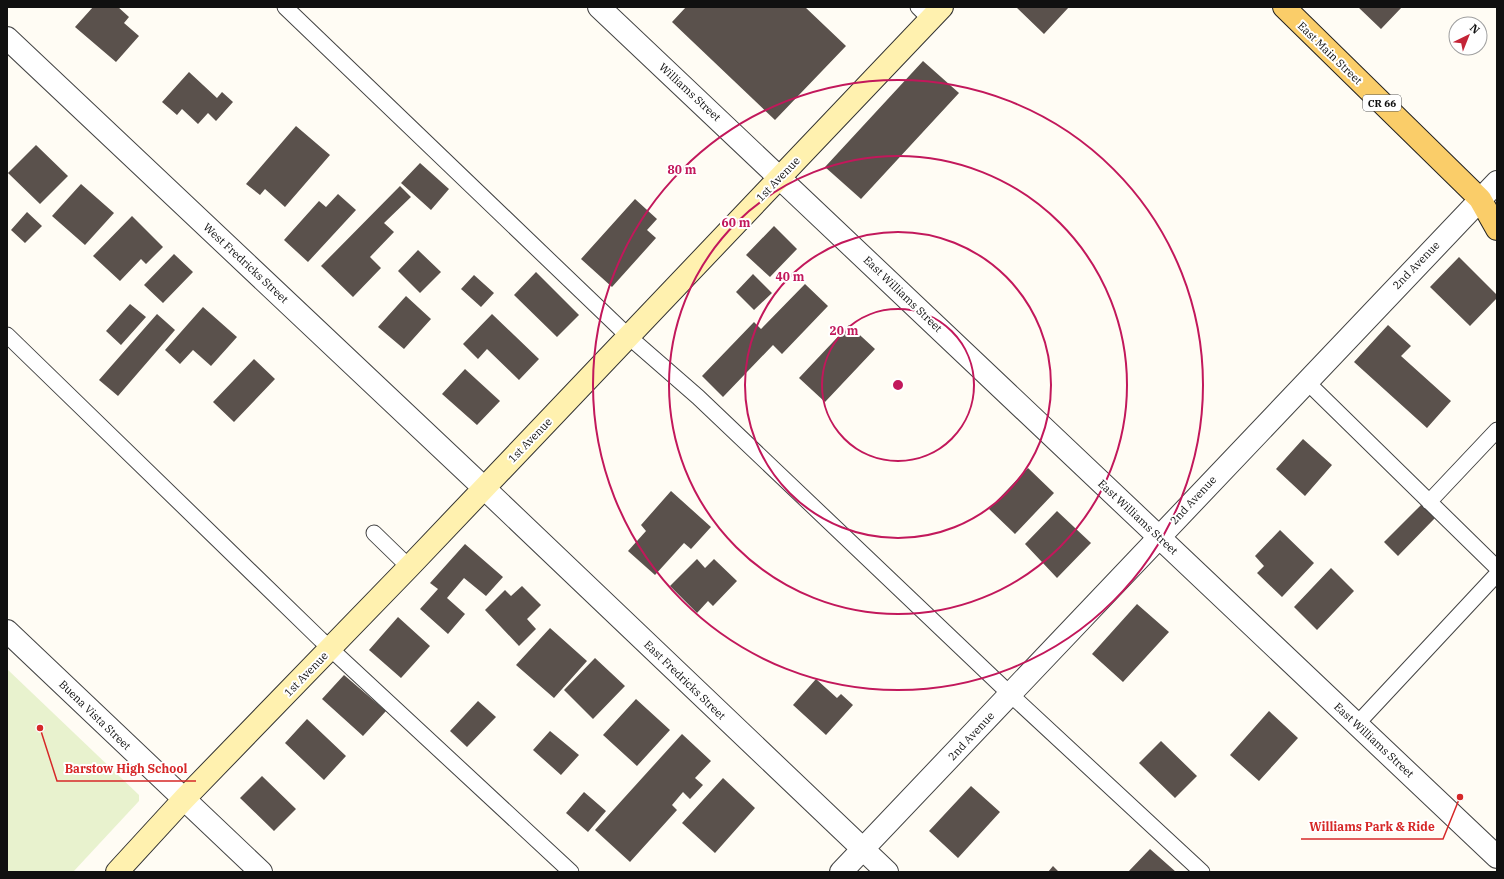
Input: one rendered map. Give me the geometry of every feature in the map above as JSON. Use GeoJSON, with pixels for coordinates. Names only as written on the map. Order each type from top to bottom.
{"type":"FeatureCollection","features":[{"type":"Feature","properties":{"kind":"main road","name":"East Main Street"},"geometry":{"type":"LineString","coordinates":[[1284,7],[1489,202],[1497,229]]}},
{"type":"Feature","properties":{"kind":"street","name":"Williams Street"},"geometry":{"type":"LineString","coordinates":[[600,7],[780,177]]}},
{"type":"Feature","properties":{"kind":"street","name":"1st Avenue"},"geometry":{"type":"LineString","coordinates":[[117,872],[184,799],[410,567],[780,177],[930,11]]}},
{"type":"Feature","properties":{"kind":"street","name":"West Fredricks Street"},"geometry":{"type":"LineString","coordinates":[[7,38],[484,488]]}},
{"type":"Feature","properties":{"kind":"street","name":"East Williams Street"},"geometry":{"type":"LineString","coordinates":[[780,177],[1497,857]]}},
{"type":"Feature","properties":{"kind":"street","name":"2nd Avenue"},"geometry":{"type":"LineString","coordinates":[[841,872],[1306,381],[1489,202],[1497,182]]}},
{"type":"Feature","properties":{"kind":"street","name":"East Fredricks Street"},"geometry":{"type":"LineString","coordinates":[[484,488],[887,872]]}},
{"type":"Feature","properties":{"kind":"street","name":"Buena Vista Street"},"geometry":{"type":"LineString","coordinates":[[7,631],[261,872]]}},
{"type":"Feature","properties":{"kind":"lane"},"geometry":{"type":"LineString","coordinates":[[285,7],[628,336],[698,397],[1010,694],[1202,872]]}},
{"type":"Feature","properties":{"kind":"lane"},"geometry":{"type":"LineString","coordinates":[[7,335],[330,649],[571,872]]}},
{"type":"Feature","properties":{"kind":"lane"},"geometry":{"type":"LineString","coordinates":[[1306,381],[1497,568]]}},
{"type":"Feature","properties":{"kind":"lane"},"geometry":{"type":"LineString","coordinates":[[1429,502],[1497,430]]}},
{"type":"Feature","properties":{"kind":"lane"},"geometry":{"type":"LineString","coordinates":[[374,533],[410,567]]}},
{"type":"Feature","properties":{"kind":"lane"},"geometry":{"type":"LineString","coordinates":[[1357,724],[1497,574]]}},
{"type":"Feature","properties":{"kind":"green space"},"geometry":{"type":"Polygon","coordinates":[[[7,669],[139,795],[139,801],[73,872],[7,872],[7,669]]]}},
{"type":"Feature","properties":{"kind":"building"},"geometry":{"type":"Polygon","coordinates":[[[93,7],[118,7],[129,17],[124,23],[139,36],[116,62],[75,27],[93,7]]]}},
{"type":"Feature","properties":{"kind":"building"},"geometry":{"type":"Polygon","coordinates":[[[686,7],[805,7],[846,46],[775,120],[672,22],[686,7]]]}},
{"type":"Feature","properties":{"kind":"building"},"geometry":{"type":"Polygon","coordinates":[[[1016,7],[1069,7],[1044,34],[1016,7]]]}},
{"type":"Feature","properties":{"kind":"building"},"geometry":{"type":"Polygon","coordinates":[[[1358,7],[1402,7],[1381,29],[1358,7]]]}},
{"type":"Feature","properties":{"kind":"building"},"geometry":{"type":"Polygon","coordinates":[[[923,61],[959,93],[861,199],[825,167],[923,61]]]}},
{"type":"Feature","properties":{"kind":"building"},"geometry":{"type":"Polygon","coordinates":[[[189,72],[217,98],[222,92],[233,102],[216,121],[208,113],[198,124],[182,109],[177,115],[162,102],[189,72]]]}},
{"type":"Feature","properties":{"kind":"building"},"geometry":{"type":"Polygon","coordinates":[[[296,126],[330,155],[285,207],[265,189],[260,195],[246,184],[296,126]]]}},
{"type":"Feature","properties":{"kind":"building"},"geometry":{"type":"Polygon","coordinates":[[[36,145],[68,176],[40,204],[8,173],[36,145]]]}},
{"type":"Feature","properties":{"kind":"building"},"geometry":{"type":"Polygon","coordinates":[[[420,163],[449,189],[431,210],[401,183],[420,163]]]}},
{"type":"Feature","properties":{"kind":"building"},"geometry":{"type":"Polygon","coordinates":[[[81,184],[114,213],[85,245],[52,216],[81,184]]]}},
{"type":"Feature","properties":{"kind":"building"},"geometry":{"type":"Polygon","coordinates":[[[400,186],[411,197],[384,223],[394,232],[370,257],[381,268],[353,297],[321,266],[400,186]]]}},
{"type":"Feature","properties":{"kind":"building"},"geometry":{"type":"Polygon","coordinates":[[[338,194],[356,210],[308,262],[284,240],[319,201],[326,207],[338,194]]]}},
{"type":"Feature","properties":{"kind":"building"},"geometry":{"type":"Polygon","coordinates":[[[635,199],[657,219],[647,230],[656,238],[612,287],[581,259],[635,199]]]}},
{"type":"Feature","properties":{"kind":"building"},"geometry":{"type":"Polygon","coordinates":[[[27,212],[42,226],[25,243],[11,230],[27,212]]]}},
{"type":"Feature","properties":{"kind":"building"},"geometry":{"type":"Polygon","coordinates":[[[132,216],[163,247],[146,264],[141,259],[120,281],[93,256],[132,216]]]}},
{"type":"Feature","properties":{"kind":"building"},"geometry":{"type":"Polygon","coordinates":[[[774,226],[797,249],[770,277],[746,255],[774,226]]]}},
{"type":"Feature","properties":{"kind":"building"},"geometry":{"type":"Polygon","coordinates":[[[418,250],[441,272],[420,293],[398,271],[418,250]]]}},
{"type":"Feature","properties":{"kind":"building"},"geometry":{"type":"Polygon","coordinates":[[[174,254],[193,272],[163,303],[144,285],[174,254]]]}},
{"type":"Feature","properties":{"kind":"building"},"geometry":{"type":"Polygon","coordinates":[[[1459,257],[1497,295],[1497,298],[1470,326],[1430,287],[1459,257]]]}},
{"type":"Feature","properties":{"kind":"building"},"geometry":{"type":"Polygon","coordinates":[[[536,272],[579,315],[557,337],[514,295],[536,272]]]}},
{"type":"Feature","properties":{"kind":"building"},"geometry":{"type":"Polygon","coordinates":[[[753,274],[772,293],[754,310],[736,292],[753,274]]]}},
{"type":"Feature","properties":{"kind":"building"},"geometry":{"type":"Polygon","coordinates":[[[474,275],[494,293],[481,307],[461,289],[474,275]]]}},
{"type":"Feature","properties":{"kind":"building"},"geometry":{"type":"Polygon","coordinates":[[[805,284],[828,306],[782,354],[773,345],[723,397],[702,376],[754,322],[761,329],[805,284]]]}},
{"type":"Feature","properties":{"kind":"building"},"geometry":{"type":"Polygon","coordinates":[[[406,296],[431,319],[404,349],[378,327],[406,296]]]}},
{"type":"Feature","properties":{"kind":"building"},"geometry":{"type":"Polygon","coordinates":[[[130,304],[146,317],[121,345],[106,331],[130,304]]]}},
{"type":"Feature","properties":{"kind":"building"},"geometry":{"type":"Polygon","coordinates":[[[203,307],[237,337],[211,366],[193,350],[180,364],[165,350],[203,307]]]}},
{"type":"Feature","properties":{"kind":"building"},"geometry":{"type":"Polygon","coordinates":[[[157,314],[175,330],[118,396],[99,380],[157,314]]]}},
{"type":"Feature","properties":{"kind":"building"},"geometry":{"type":"Polygon","coordinates":[[[492,314],[539,359],[519,380],[487,349],[478,359],[463,344],[492,314]]]}},
{"type":"Feature","properties":{"kind":"building"},"geometry":{"type":"Polygon","coordinates":[[[849,325],[875,349],[825,402],[799,378],[849,325]]]}},
{"type":"Feature","properties":{"kind":"building"},"geometry":{"type":"Polygon","coordinates":[[[1388,325],[1411,346],[1401,356],[1451,401],[1427,428],[1354,362],[1388,325]]]}},
{"type":"Feature","properties":{"kind":"building"},"geometry":{"type":"Polygon","coordinates":[[[254,359],[275,379],[234,422],[213,402],[254,359]]]}},
{"type":"Feature","properties":{"kind":"building"},"geometry":{"type":"Polygon","coordinates":[[[465,369],[500,401],[477,425],[442,394],[465,369]]]}},
{"type":"Feature","properties":{"kind":"building"},"geometry":{"type":"Polygon","coordinates":[[[1303,439],[1332,465],[1305,496],[1276,469],[1303,439]]]}},
{"type":"Feature","properties":{"kind":"building"},"geometry":{"type":"Polygon","coordinates":[[[1028,468],[1054,493],[1015,534],[989,509],[1028,468]]]}},
{"type":"Feature","properties":{"kind":"building"},"geometry":{"type":"Polygon","coordinates":[[[671,491],[711,527],[691,549],[684,543],[655,575],[628,551],[646,531],[641,525],[671,491]]]}},
{"type":"Feature","properties":{"kind":"building"},"geometry":{"type":"Polygon","coordinates":[[[1422,504],[1435,518],[1398,556],[1384,542],[1422,504]]]}},
{"type":"Feature","properties":{"kind":"building"},"geometry":{"type":"Polygon","coordinates":[[[1057,511],[1091,543],[1057,578],[1025,544],[1057,511]]]}},
{"type":"Feature","properties":{"kind":"building"},"geometry":{"type":"Polygon","coordinates":[[[1280,530],[1314,563],[1282,597],[1257,573],[1264,566],[1255,556],[1280,530]]]}},
{"type":"Feature","properties":{"kind":"building"},"geometry":{"type":"Polygon","coordinates":[[[465,544],[503,577],[486,596],[464,578],[447,598],[465,614],[448,634],[420,609],[438,589],[430,583],[465,544]]]}},
{"type":"Feature","properties":{"kind":"building"},"geometry":{"type":"Polygon","coordinates":[[[697,559],[705,568],[714,559],[737,581],[713,606],[708,601],[697,613],[670,586],[697,559]]]}},
{"type":"Feature","properties":{"kind":"building"},"geometry":{"type":"Polygon","coordinates":[[[1331,568],[1354,591],[1317,630],[1294,607],[1331,568]]]}},
{"type":"Feature","properties":{"kind":"building"},"geometry":{"type":"Polygon","coordinates":[[[522,586],[541,605],[527,619],[536,629],[519,646],[485,610],[505,590],[511,596],[522,586]]]}},
{"type":"Feature","properties":{"kind":"building"},"geometry":{"type":"Polygon","coordinates":[[[1137,604],[1169,632],[1123,682],[1092,654],[1137,604]]]}},
{"type":"Feature","properties":{"kind":"building"},"geometry":{"type":"Polygon","coordinates":[[[398,617],[430,646],[401,678],[369,650],[398,617]]]}},
{"type":"Feature","properties":{"kind":"building"},"geometry":{"type":"Polygon","coordinates":[[[550,628],[587,661],[554,698],[516,665],[550,628]]]}},
{"type":"Feature","properties":{"kind":"building"},"geometry":{"type":"Polygon","coordinates":[[[595,658],[625,686],[593,719],[564,690],[595,658]]]}},
{"type":"Feature","properties":{"kind":"building"},"geometry":{"type":"Polygon","coordinates":[[[344,675],[386,711],[363,736],[322,699],[344,675]]]}},
{"type":"Feature","properties":{"kind":"building"},"geometry":{"type":"Polygon","coordinates":[[[816,679],[837,698],[841,694],[853,705],[826,735],[793,705],[816,679]]]}},
{"type":"Feature","properties":{"kind":"building"},"geometry":{"type":"Polygon","coordinates":[[[636,699],[670,730],[637,766],[603,735],[636,699]]]}},
{"type":"Feature","properties":{"kind":"building"},"geometry":{"type":"Polygon","coordinates":[[[478,701],[496,717],[467,747],[450,731],[478,701]]]}},
{"type":"Feature","properties":{"kind":"building"},"geometry":{"type":"Polygon","coordinates":[[[1269,711],[1298,738],[1259,781],[1230,755],[1269,711]]]}},
{"type":"Feature","properties":{"kind":"building"},"geometry":{"type":"Polygon","coordinates":[[[307,719],[346,756],[324,780],[285,743],[307,719]]]}},
{"type":"Feature","properties":{"kind":"building"},"geometry":{"type":"Polygon","coordinates":[[[550,731],[579,755],[561,775],[533,750],[550,731]]]}},
{"type":"Feature","properties":{"kind":"building"},"geometry":{"type":"Polygon","coordinates":[[[682,734],[711,761],[695,778],[703,785],[690,799],[683,792],[672,805],[677,810],[630,862],[595,830],[682,734]]]}},
{"type":"Feature","properties":{"kind":"building"},"geometry":{"type":"Polygon","coordinates":[[[1161,741],[1197,776],[1175,798],[1139,763],[1161,741]]]}},
{"type":"Feature","properties":{"kind":"building"},"geometry":{"type":"Polygon","coordinates":[[[262,776],[296,809],[274,831],[240,798],[262,776]]]}},
{"type":"Feature","properties":{"kind":"building"},"geometry":{"type":"Polygon","coordinates":[[[723,778],[755,808],[715,853],[682,823],[723,778]]]}},
{"type":"Feature","properties":{"kind":"building"},"geometry":{"type":"Polygon","coordinates":[[[971,786],[1000,812],[958,858],[929,831],[971,786]]]}},
{"type":"Feature","properties":{"kind":"building"},"geometry":{"type":"Polygon","coordinates":[[[584,792],[606,811],[588,832],[566,813],[584,792]]]}},
{"type":"Feature","properties":{"kind":"building"},"geometry":{"type":"Polygon","coordinates":[[[1150,849],[1176,872],[1128,872],[1150,849]]]}},
{"type":"Feature","properties":{"kind":"building"},"geometry":{"type":"Polygon","coordinates":[[[1053,866],[1059,872],[1048,872],[1053,866]]]}},
{"type":"Feature","properties":{"kind":"place","name":"Barstow High School"},"geometry":{"type":"Point","coordinates":[40,728]}},
{"type":"Feature","properties":{"kind":"place","name":"Williams Park & Ride"},"geometry":{"type":"Point","coordinates":[1460,797]}}]}
